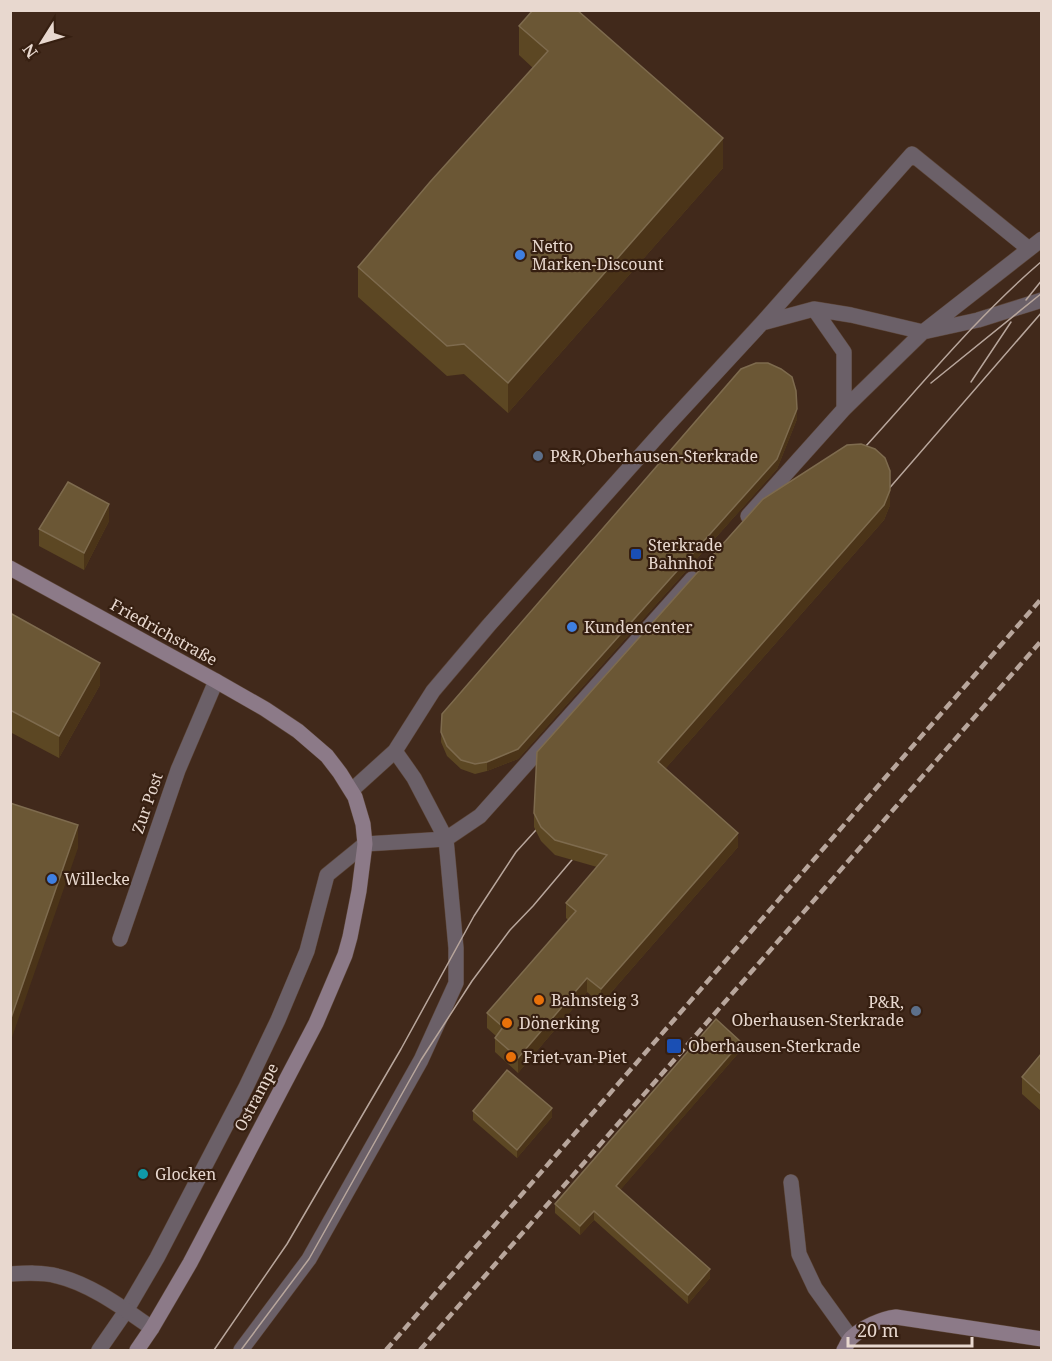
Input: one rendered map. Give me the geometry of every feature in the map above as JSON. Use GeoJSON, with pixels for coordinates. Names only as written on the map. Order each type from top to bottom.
{"type":"FeatureCollection","features":[{"type":"Feature","properties":{"kind":"main road","name":"Friedrichstraße"},"geometry":{"type":"LineString","coordinates":[[10,568],[265,709],[298,731],[327,756],[352,790]]}},
{"type":"Feature","properties":{"kind":"main road","name":"Ostrampe"},"geometry":{"type":"LineString","coordinates":[[136,1350],[152,1328],[190,1263],[316,1023],[345,955],[359,891],[365,844],[359,805],[352,790]]}},
{"type":"Feature","properties":{"kind":"main road"},"geometry":{"type":"LineString","coordinates":[[847,1344],[873,1323],[896,1317],[1041,1339]]}},
{"type":"Feature","properties":{"kind":"street"},"geometry":{"type":"LineString","coordinates":[[352,790],[395,751],[433,691],[489,625],[912,154],[1029,249]]}},
{"type":"Feature","properties":{"kind":"street"},"geometry":{"type":"LineString","coordinates":[[737,529],[844,409],[923,332],[1041,239]]}},
{"type":"Feature","properties":{"kind":"street"},"geometry":{"type":"LineString","coordinates":[[762,323],[814,309],[923,332],[978,320],[1041,300]]}},
{"type":"Feature","properties":{"kind":"street"},"geometry":{"type":"LineString","coordinates":[[814,309],[844,352],[844,409]]}},
{"type":"Feature","properties":{"kind":"street"},"geometry":{"type":"LineString","coordinates":[[99,1350],[158,1258],[246,1087],[307,951],[327,875],[365,844],[446,839],[480,816],[698,572]]}},
{"type":"Feature","properties":{"kind":"street","name":"Zur Post"},"geometry":{"type":"LineString","coordinates":[[120,939],[178,770],[216,681]]}},
{"type":"Feature","properties":{"kind":"street"},"geometry":{"type":"LineString","coordinates":[[241,1350],[309,1259],[421,1060],[456,983],[456,948],[446,839],[414,778],[395,751]]}},
{"type":"Feature","properties":{"kind":"street"},"geometry":{"type":"LineString","coordinates":[[791,1182],[799,1254],[815,1288],[847,1344]]}},
{"type":"Feature","properties":{"kind":"street"},"geometry":{"type":"LineString","coordinates":[[10,1274],[55,1275],[69,1279],[84,1285],[152,1328]]}},
{"type":"Feature","properties":{"kind":"building","name":"Netto Marken-Discount"},"geometry":{"type":"Polygon","coordinates":[[[533,10],[577,10],[723,138],[508,383],[464,344],[447,346],[358,267],[430,182],[548,51],[519,26],[533,10]]]}},
{"type":"Feature","properties":{"kind":"building"},"geometry":{"type":"Polygon","coordinates":[[[756,363],[768,363],[781,369],[792,377],[796,391],[797,409],[777,459],[518,749],[487,762],[475,764],[461,760],[447,746],[441,732],[442,714],[741,369],[756,363]]]}},
{"type":"Feature","properties":{"kind":"building"},"geometry":{"type":"Polygon","coordinates":[[[861,444],[875,449],[885,458],[890,471],[890,490],[884,505],[658,762],[738,833],[601,989],[587,978],[518,1058],[495,1038],[503,1027],[487,1013],[576,911],[566,903],[607,855],[555,840],[541,827],[534,813],[537,752],[763,499],[847,445],[861,444]]]}},
{"type":"Feature","properties":{"kind":"building"},"geometry":{"type":"Polygon","coordinates":[[[68,482],[109,504],[84,553],[39,529],[68,482]]]}},
{"type":"Feature","properties":{"kind":"building"},"geometry":{"type":"Polygon","coordinates":[[[10,613],[100,663],[59,736],[10,710],[10,613]]]}},
{"type":"Feature","properties":{"kind":"building"},"geometry":{"type":"Polygon","coordinates":[[[10,803],[78,825],[10,1021],[10,803]]]}},
{"type":"Feature","properties":{"kind":"building"},"geometry":{"type":"Polygon","coordinates":[[[716,1019],[741,1042],[616,1186],[710,1269],[688,1295],[594,1211],[580,1226],[555,1204],[716,1019]]]}},
{"type":"Feature","properties":{"kind":"building"},"geometry":{"type":"Polygon","coordinates":[[[1041,1054],[1041,1094],[1022,1077],[1041,1054]]]}},
{"type":"Feature","properties":{"kind":"building"},"geometry":{"type":"Polygon","coordinates":[[[507,1070],[552,1108],[517,1150],[473,1111],[507,1070]]]}},
{"type":"Feature","properties":{"kind":"tram line"},"geometry":{"type":"LineString","coordinates":[[854,459],[992,307],[1042,261]]}},
{"type":"Feature","properties":{"kind":"tram line"},"geometry":{"type":"LineString","coordinates":[[1026,300],[1042,280]]}},
{"type":"Feature","properties":{"kind":"tram line"},"geometry":{"type":"LineString","coordinates":[[931,383],[1042,293]]}},
{"type":"Feature","properties":{"kind":"tram line"},"geometry":{"type":"LineString","coordinates":[[880,499],[1042,312]]}},
{"type":"Feature","properties":{"kind":"tram line"},"geometry":{"type":"LineString","coordinates":[[971,382],[1011,322]]}},
{"type":"Feature","properties":{"kind":"tram line"},"geometry":{"type":"LineString","coordinates":[[214,1350],[287,1244],[401,1049],[474,916],[516,852],[546,819]]}},
{"type":"Feature","properties":{"kind":"tram line"},"geometry":{"type":"LineString","coordinates":[[241,1350],[309,1259],[421,1060],[472,981],[510,930],[582,848]]}},
{"type":"Feature","properties":{"kind":"railway"},"geometry":{"type":"LineString","coordinates":[[386,1350],[1042,598]]}},
{"type":"Feature","properties":{"kind":"railway"},"geometry":{"type":"LineString","coordinates":[[420,1350],[1042,640]]}},
{"type":"Feature","properties":{"kind":"place","name":"Netto Marken-Discount"},"geometry":{"type":"Point","coordinates":[520,255]}},
{"type":"Feature","properties":{"kind":"place","name":"P&R,Oberhausen-Sterkrade"},"geometry":{"type":"Point","coordinates":[538,456]}},
{"type":"Feature","properties":{"kind":"place","name":"Sterkrade Bahnhof"},"geometry":{"type":"Point","coordinates":[636,554]}},
{"type":"Feature","properties":{"kind":"place","name":"Kundencenter"},"geometry":{"type":"Point","coordinates":[572,627]}},
{"type":"Feature","properties":{"kind":"place","name":"Willecke"},"geometry":{"type":"Point","coordinates":[52,879]}},
{"type":"Feature","properties":{"kind":"place","name":"Bahnsteig 3"},"geometry":{"type":"Point","coordinates":[539,1000]}},
{"type":"Feature","properties":{"kind":"place","name":"P&R, Oberhausen-Sterkrade"},"geometry":{"type":"Point","coordinates":[916,1011]}},
{"type":"Feature","properties":{"kind":"place","name":"Dönerking"},"geometry":{"type":"Point","coordinates":[507,1023]}},
{"type":"Feature","properties":{"kind":"place","name":"Oberhausen-Sterkrade"},"geometry":{"type":"Point","coordinates":[674,1046]}},
{"type":"Feature","properties":{"kind":"place","name":"Friet-van-Piet"},"geometry":{"type":"Point","coordinates":[511,1057]}},
{"type":"Feature","properties":{"kind":"place","name":"Glocken"},"geometry":{"type":"Point","coordinates":[143,1174]}}]}
